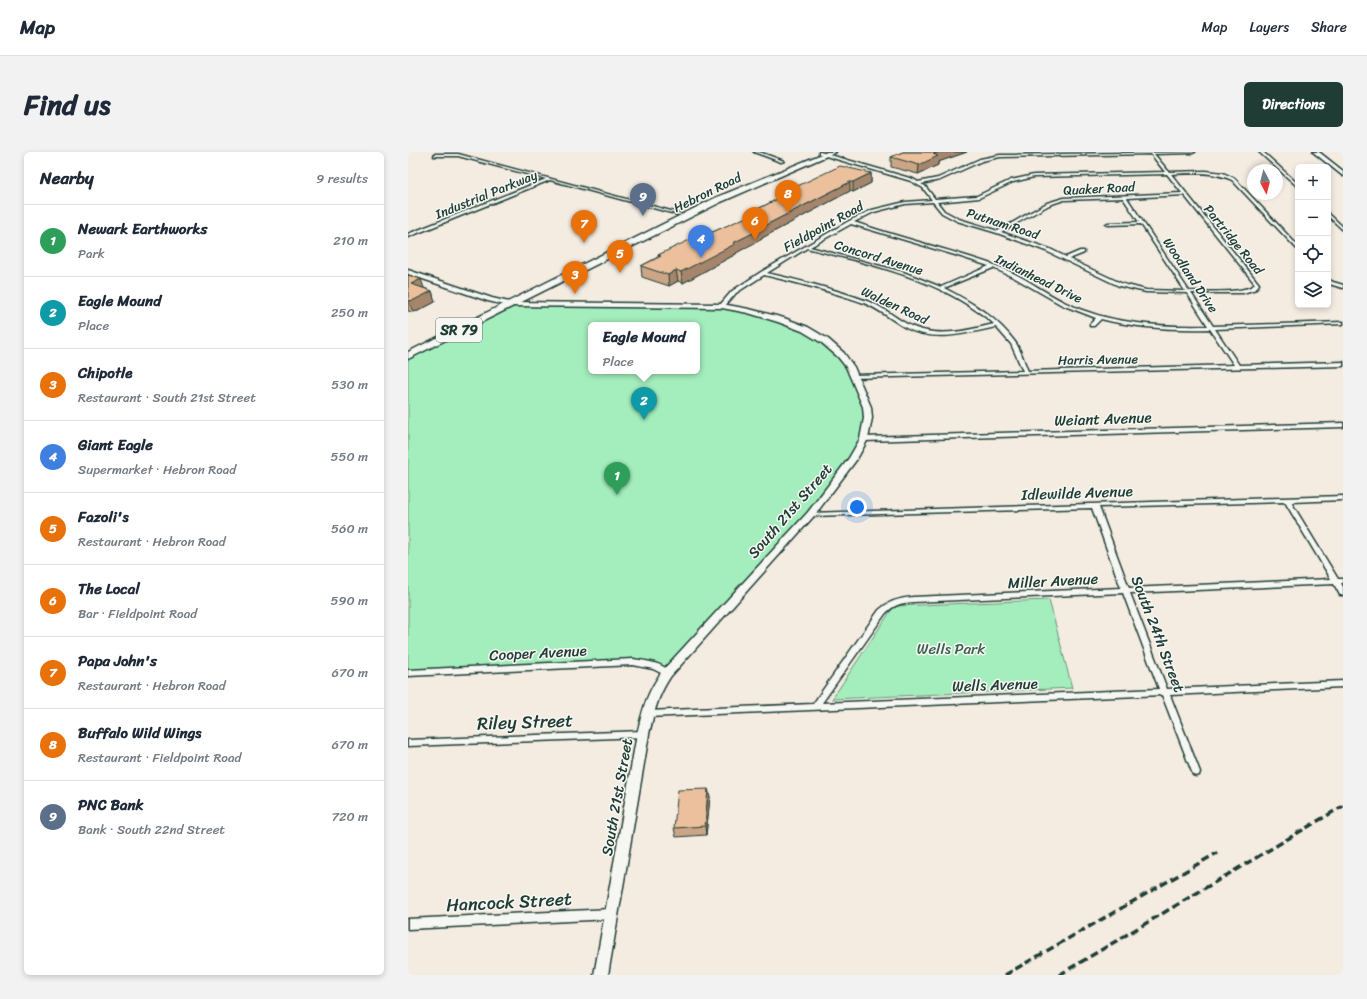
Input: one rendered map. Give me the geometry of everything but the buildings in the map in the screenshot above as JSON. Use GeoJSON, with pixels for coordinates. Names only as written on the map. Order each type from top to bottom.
{"type":"FeatureCollection","features":[{"type":"Feature","properties":{"kind":"highway","name":"Hebron Road"},"geometry":{"type":"LineString","coordinates":[[509,304],[519,294],[680,214],[722,194],[826,153]]}},
{"type":"Feature","properties":{"kind":"highway","name":"Hebron Road"},"geometry":{"type":"LineString","coordinates":[[408,356],[509,304],[734,193],[826,153]]}},
{"type":"Feature","properties":{"kind":"highway"},"geometry":{"type":"LineString","coordinates":[[690,215],[693,210],[721,196],[722,194]]}},
{"type":"Feature","properties":{"kind":"highway"},"geometry":{"type":"LineString","coordinates":[[654,232],[655,230],[677,219],[680,214]]}},
{"type":"Feature","properties":{"kind":"main road"},"geometry":{"type":"LineString","coordinates":[[1316,152],[1343,174]]}},
{"type":"Feature","properties":{"kind":"main road","name":"South 21st Street"},"geometry":{"type":"LineString","coordinates":[[408,272],[490,300],[509,304],[722,306],[775,318],[805,329],[825,341],[841,356],[850,367],[867,407],[868,418],[864,438],[853,459],[811,514],[667,673],[656,689],[651,700],[643,734],[601,975]]}},
{"type":"Feature","properties":{"kind":"street"},"geometry":{"type":"LineString","coordinates":[[756,152],[782,161]]}},
{"type":"Feature","properties":{"kind":"street","name":"Partridge Road"},"geometry":{"type":"LineString","coordinates":[[1151,152],[1257,284],[1253,289],[1243,292],[1189,292]]}},
{"type":"Feature","properties":{"kind":"street"},"geometry":{"type":"LineString","coordinates":[[919,183],[939,179],[975,163],[995,157],[1193,152]]}},
{"type":"Feature","properties":{"kind":"street"},"geometry":{"type":"LineString","coordinates":[[1261,152],[1295,183]]}},
{"type":"Feature","properties":{"kind":"street","name":"Putnam Road"},"geometry":{"type":"LineString","coordinates":[[826,153],[919,183],[924,187],[943,212],[958,220],[998,232],[1067,258],[1112,281],[1132,288],[1160,292],[1189,292]]}},
{"type":"Feature","properties":{"kind":"street"},"geometry":{"type":"LineString","coordinates":[[435,155],[458,155],[680,214]]}},
{"type":"Feature","properties":{"kind":"street","name":"Fieldpoint Road"},"geometry":{"type":"LineString","coordinates":[[722,306],[734,292],[763,273],[850,222],[880,208],[891,205],[934,200],[978,197],[1012,181],[1034,176],[1212,172],[1231,178],[1295,246]]}},
{"type":"Feature","properties":{"kind":"street","name":"Industrial Parkway"},"geometry":{"type":"LineString","coordinates":[[408,236],[550,179]]}},
{"type":"Feature","properties":{"kind":"street","name":"Quaker Road"},"geometry":{"type":"LineString","coordinates":[[998,232],[1048,204],[1059,200],[1078,197],[1185,194]]}},
{"type":"Feature","properties":{"kind":"street","name":"Woodland Drive"},"geometry":{"type":"LineString","coordinates":[[1124,196],[1238,367]]}},
{"type":"Feature","properties":{"kind":"street"},"geometry":{"type":"LineString","coordinates":[[1331,217],[1343,229]]}},
{"type":"Feature","properties":{"kind":"street","name":"Indianhead Drive"},"geometry":{"type":"LineString","coordinates":[[850,222],[946,250],[994,266],[1057,301],[1082,312],[1100,317],[1171,327],[1343,323]]}},
{"type":"Feature","properties":{"kind":"street"},"geometry":{"type":"LineString","coordinates":[[1108,224],[1142,223]]}},
{"type":"Feature","properties":{"kind":"street","name":"Concord Avenue"},"geometry":{"type":"LineString","coordinates":[[807,247],[908,274],[941,288],[978,309],[997,325],[1016,349],[1023,361],[1026,372]]}},
{"type":"Feature","properties":{"kind":"street"},"geometry":{"type":"LineString","coordinates":[[1067,258],[1082,252]]}},
{"type":"Feature","properties":{"kind":"street"},"geometry":{"type":"LineString","coordinates":[[941,288],[994,266]]}},
{"type":"Feature","properties":{"kind":"street","name":"Walden Road"},"geometry":{"type":"LineString","coordinates":[[763,273],[831,291],[870,304],[913,329],[924,333],[946,334],[997,325]]}},
{"type":"Feature","properties":{"kind":"street"},"geometry":{"type":"LineString","coordinates":[[1331,283],[1343,286]]}},
{"type":"Feature","properties":{"kind":"street"},"geometry":{"type":"LineString","coordinates":[[1092,325],[1100,317]]}},
{"type":"Feature","properties":{"kind":"street","name":"Harris Avenue"},"geometry":{"type":"LineString","coordinates":[[854,377],[1343,364]]}},
{"type":"Feature","properties":{"kind":"street","name":"Weiant Avenue"},"geometry":{"type":"LineString","coordinates":[[864,438],[1343,425]]}},
{"type":"Feature","properties":{"kind":"street","name":"Idlewilde Avenue"},"geometry":{"type":"LineString","coordinates":[[811,514],[1343,498]]}},
{"type":"Feature","properties":{"kind":"street"},"geometry":{"type":"LineString","coordinates":[[1287,500],[1339,581],[1343,593]]}},
{"type":"Feature","properties":{"kind":"street","name":"South 24th Street"},"geometry":{"type":"LineString","coordinates":[[1095,506],[1164,692],[1196,772]]}},
{"type":"Feature","properties":{"kind":"street","name":"Miller Avenue"},"geometry":{"type":"LineString","coordinates":[[816,706],[882,612],[887,606],[894,602],[926,599],[1339,581]]}},
{"type":"Feature","properties":{"kind":"street","name":"Cooper Avenue"},"geometry":{"type":"LineString","coordinates":[[408,673],[634,662],[655,666],[667,673]]}},
{"type":"Feature","properties":{"kind":"street","name":"Wells Avenue"},"geometry":{"type":"LineString","coordinates":[[648,714],[1343,684]]}},
{"type":"Feature","properties":{"kind":"street","name":"Riley Street"},"geometry":{"type":"LineString","coordinates":[[408,743],[643,734]]}},
{"type":"Feature","properties":{"kind":"street","name":"Hancock Street"},"geometry":{"type":"LineString","coordinates":[[408,924],[611,914]]}},
{"type":"Feature","properties":{"kind":"green space"},"geometry":{"type":"Polygon","coordinates":[[[509,304],[722,306],[793,324],[841,355],[867,407],[864,439],[811,514],[667,673],[633,662],[408,673],[408,356],[509,304]]]}},
{"type":"Feature","properties":{"kind":"green space","name":"Wells Park"},"geometry":{"type":"Polygon","coordinates":[[[1049,600],[1072,688],[832,699],[894,606],[1049,600]]]}},
{"type":"Feature","properties":{"kind":"railway"},"geometry":{"type":"LineString","coordinates":[[1059,975],[1343,806]]}},
{"type":"Feature","properties":{"kind":"railway"},"geometry":{"type":"LineString","coordinates":[[1005,975],[1217,853]]}},
{"type":"Feature","properties":{"kind":"place","name":"Buffalo Wild Wings"},"geometry":{"type":"Point","coordinates":[788,213]}},
{"type":"Feature","properties":{"kind":"place","name":"PNC Bank"},"geometry":{"type":"Point","coordinates":[643,216]}},
{"type":"Feature","properties":{"kind":"place","name":"The Local"},"geometry":{"type":"Point","coordinates":[755,240]}},
{"type":"Feature","properties":{"kind":"place","name":"Papa John's"},"geometry":{"type":"Point","coordinates":[584,243]}},
{"type":"Feature","properties":{"kind":"place","name":"Giant Eagle"},"geometry":{"type":"Point","coordinates":[701,258]}},
{"type":"Feature","properties":{"kind":"place","name":"Fazoli's"},"geometry":{"type":"Point","coordinates":[620,273]}},
{"type":"Feature","properties":{"kind":"place","name":"Chipotle"},"geometry":{"type":"Point","coordinates":[575,294]}},
{"type":"Feature","properties":{"kind":"place","name":"Eagle Mound"},"geometry":{"type":"Point","coordinates":[644,420]}},
{"type":"Feature","properties":{"kind":"place","name":"Newark Earthworks"},"geometry":{"type":"Point","coordinates":[617,495]}}]}
